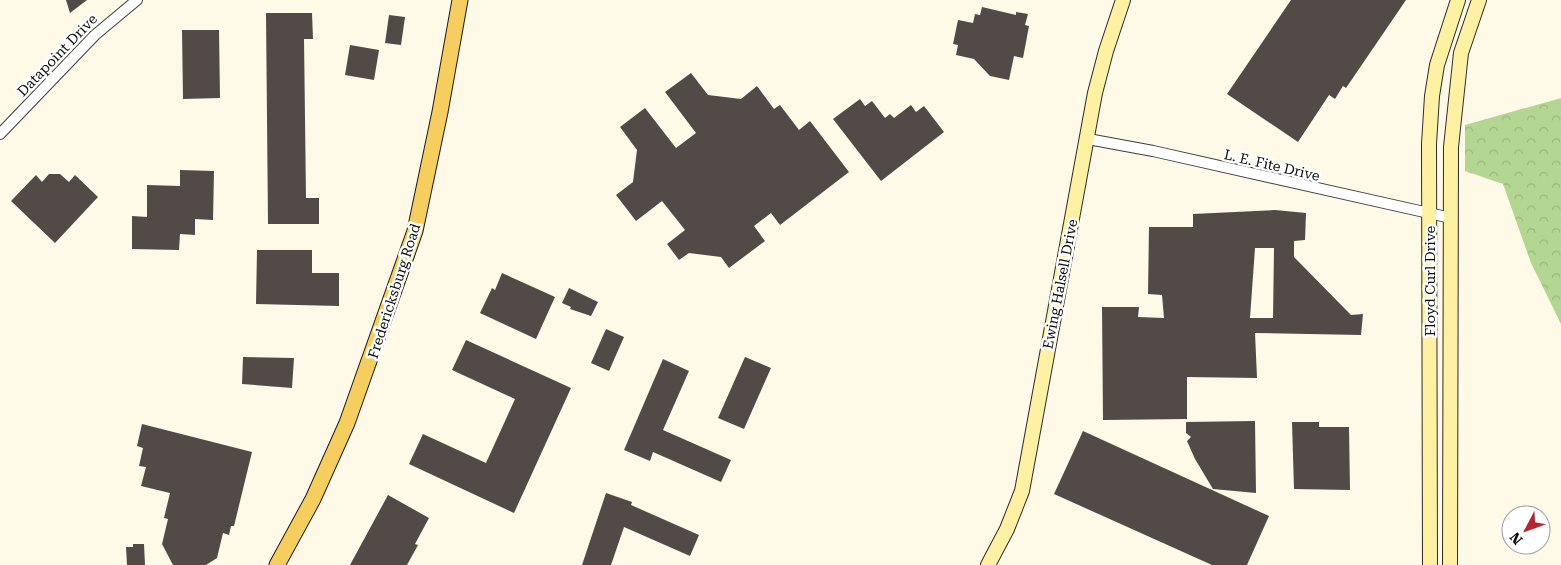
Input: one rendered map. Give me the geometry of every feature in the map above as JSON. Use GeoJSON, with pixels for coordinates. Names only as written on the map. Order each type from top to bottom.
{"type":"FeatureCollection","features":[{"type":"Feature","properties":{"kind":"main road","name":"Fredericksburg Road"},"geometry":{"type":"LineString","coordinates":[[278,565],[313,499],[347,423],[416,231],[460,0]]}},
{"type":"Feature","properties":{"kind":"street","name":"Datapoint Drive"},"geometry":{"type":"LineString","coordinates":[[0,134],[95,35],[137,0]]}},
{"type":"Feature","properties":{"kind":"street","name":"Ewing Halsell Drive"},"geometry":{"type":"LineString","coordinates":[[988,565],[1007,530],[1022,491],[1100,70],[1123,0]]}},
{"type":"Feature","properties":{"kind":"street","name":"Floyd Curl Drive"},"geometry":{"type":"LineString","coordinates":[[1430,565],[1429,144],[1432,96],[1437,65],[1458,0]]}},
{"type":"Feature","properties":{"kind":"street","name":"Floyd Curl Drive"},"geometry":{"type":"LineString","coordinates":[[1450,565],[1451,147],[1461,53],[1479,0]]}},
{"type":"Feature","properties":{"kind":"street"},"geometry":{"type":"LineString","coordinates":[[1437,65],[1458,70]]}},
{"type":"Feature","properties":{"kind":"street","name":"L. E. Fite Drive"},"geometry":{"type":"LineString","coordinates":[[1088,139],[1152,151],[1430,215],[1451,218]]}},
{"type":"Feature","properties":{"kind":"green space"},"geometry":{"type":"Polygon","coordinates":[[[1561,98],[1561,324],[1531,263],[1503,184],[1465,171],[1465,125],[1561,98]]]}},
{"type":"Feature","properties":{"kind":"building"},"geometry":{"type":"Polygon","coordinates":[[[66,0],[87,0],[70,13],[66,0]]]}},
{"type":"Feature","properties":{"kind":"building"},"geometry":{"type":"Polygon","coordinates":[[[1291,0],[1406,0],[1346,88],[1343,86],[1335,99],[1329,95],[1298,142],[1227,94],[1291,0]]]}},
{"type":"Feature","properties":{"kind":"building"},"geometry":{"type":"Polygon","coordinates":[[[982,7],[1016,15],[1016,12],[1028,14],[1025,25],[1029,26],[1023,58],[1014,56],[1009,80],[990,76],[974,59],[956,55],[958,45],[953,44],[958,20],[973,23],[975,14],[980,15],[982,7]]]}},
{"type":"Feature","properties":{"kind":"building"},"geometry":{"type":"Polygon","coordinates":[[[266,13],[312,13],[313,39],[304,39],[306,198],[319,198],[319,224],[268,224],[266,13]]]}},
{"type":"Feature","properties":{"kind":"building"},"geometry":{"type":"Polygon","coordinates":[[[389,15],[405,17],[401,45],[385,43],[389,15]]]}},
{"type":"Feature","properties":{"kind":"building"},"geometry":{"type":"Polygon","coordinates":[[[182,30],[219,30],[220,98],[183,99],[182,30]]]}},
{"type":"Feature","properties":{"kind":"building"},"geometry":{"type":"Polygon","coordinates":[[[350,45],[379,50],[374,80],[345,75],[350,45]]]}},
{"type":"Feature","properties":{"kind":"building"},"geometry":{"type":"Polygon","coordinates":[[[691,73],[708,95],[741,99],[757,86],[774,109],[780,105],[799,130],[810,121],[849,172],[780,225],[771,213],[754,226],[765,241],[729,268],[721,257],[689,253],[679,260],[667,244],[685,230],[662,201],[636,221],[616,195],[633,182],[637,150],[620,127],[645,108],[676,148],[696,133],[665,92],[691,73]]]}},
{"type":"Feature","properties":{"kind":"building"},"geometry":{"type":"Polygon","coordinates":[[[860,99],[865,106],[872,101],[885,118],[890,114],[894,118],[911,105],[916,112],[924,106],[944,132],[881,181],[833,119],[860,99]]]}},
{"type":"Feature","properties":{"kind":"building"},"geometry":{"type":"Polygon","coordinates":[[[180,170],[214,171],[213,220],[195,219],[195,235],[180,234],[179,250],[132,249],[132,216],[147,217],[147,185],[180,186],[180,170]]]}},
{"type":"Feature","properties":{"kind":"building"},"geometry":{"type":"Polygon","coordinates":[[[49,174],[60,174],[69,182],[75,175],[98,197],[55,243],[11,201],[36,175],[42,182],[49,174]]]}},
{"type":"Feature","properties":{"kind":"building"},"geometry":{"type":"Polygon","coordinates":[[[1275,210],[1306,213],[1305,240],[1294,241],[1294,257],[1351,315],[1363,314],[1361,335],[1255,333],[1257,378],[1187,377],[1187,419],[1103,420],[1102,307],[1139,307],[1138,317],[1164,318],[1162,295],[1148,294],[1149,227],[1193,227],[1193,214],[1275,210]],[[1255,248],[1250,318],[1273,318],[1274,248],[1255,248]]]}},
{"type":"Feature","properties":{"kind":"building"},"geometry":{"type":"Polygon","coordinates":[[[257,250],[312,250],[312,273],[339,273],[339,306],[256,304],[257,250]]]}},
{"type":"Feature","properties":{"kind":"building"},"geometry":{"type":"Polygon","coordinates":[[[502,273],[555,297],[536,339],[480,313],[492,288],[495,290],[502,273]]]}},
{"type":"Feature","properties":{"kind":"building"},"geometry":{"type":"Polygon","coordinates":[[[569,288],[598,302],[591,316],[570,309],[571,307],[562,303],[569,288]]]}},
{"type":"Feature","properties":{"kind":"building"},"geometry":{"type":"Polygon","coordinates":[[[606,329],[624,337],[609,371],[591,363],[606,329]]]}},
{"type":"Feature","properties":{"kind":"building"},"geometry":{"type":"Polygon","coordinates":[[[466,340],[571,388],[514,513],[409,464],[423,434],[486,463],[515,399],[452,370],[466,340]]]}},
{"type":"Feature","properties":{"kind":"building"},"geometry":{"type":"Polygon","coordinates":[[[243,357],[294,358],[292,388],[242,384],[243,357]]]}},
{"type":"Feature","properties":{"kind":"building"},"geometry":{"type":"Polygon","coordinates":[[[745,357],[771,368],[744,429],[718,418],[745,357]]]}},
{"type":"Feature","properties":{"kind":"building"},"geometry":{"type":"Polygon","coordinates":[[[663,359],[689,371],[663,430],[731,460],[721,482],[653,452],[650,461],[624,450],[663,359]]]}},
{"type":"Feature","properties":{"kind":"building"},"geometry":{"type":"Polygon","coordinates":[[[1255,421],[1256,493],[1213,489],[1195,459],[1187,441],[1191,437],[1186,433],[1186,422],[1255,421]]]}},
{"type":"Feature","properties":{"kind":"building"},"geometry":{"type":"Polygon","coordinates":[[[1292,422],[1319,422],[1319,427],[1349,427],[1350,490],[1294,489],[1292,422]]]}},
{"type":"Feature","properties":{"kind":"building"},"geometry":{"type":"Polygon","coordinates":[[[142,424],[252,452],[234,526],[231,526],[229,535],[223,533],[217,558],[206,565],[173,565],[162,544],[168,519],[164,518],[170,493],[141,486],[146,467],[139,466],[143,448],[137,446],[142,424]]]}},
{"type":"Feature","properties":{"kind":"building"},"geometry":{"type":"Polygon","coordinates":[[[1083,431],[1269,516],[1247,565],[1212,565],[1054,494],[1083,431]]]}},
{"type":"Feature","properties":{"kind":"building"},"geometry":{"type":"Polygon","coordinates":[[[606,493],[632,502],[631,505],[699,535],[690,556],[624,527],[611,565],[582,565],[606,493]]]}},
{"type":"Feature","properties":{"kind":"building"},"geometry":{"type":"Polygon","coordinates":[[[388,495],[429,518],[415,544],[418,545],[407,565],[350,565],[388,495]]]}},
{"type":"Feature","properties":{"kind":"building"},"geometry":{"type":"Polygon","coordinates":[[[133,544],[144,544],[145,565],[127,565],[126,547],[133,547],[133,544]]]}}]}
